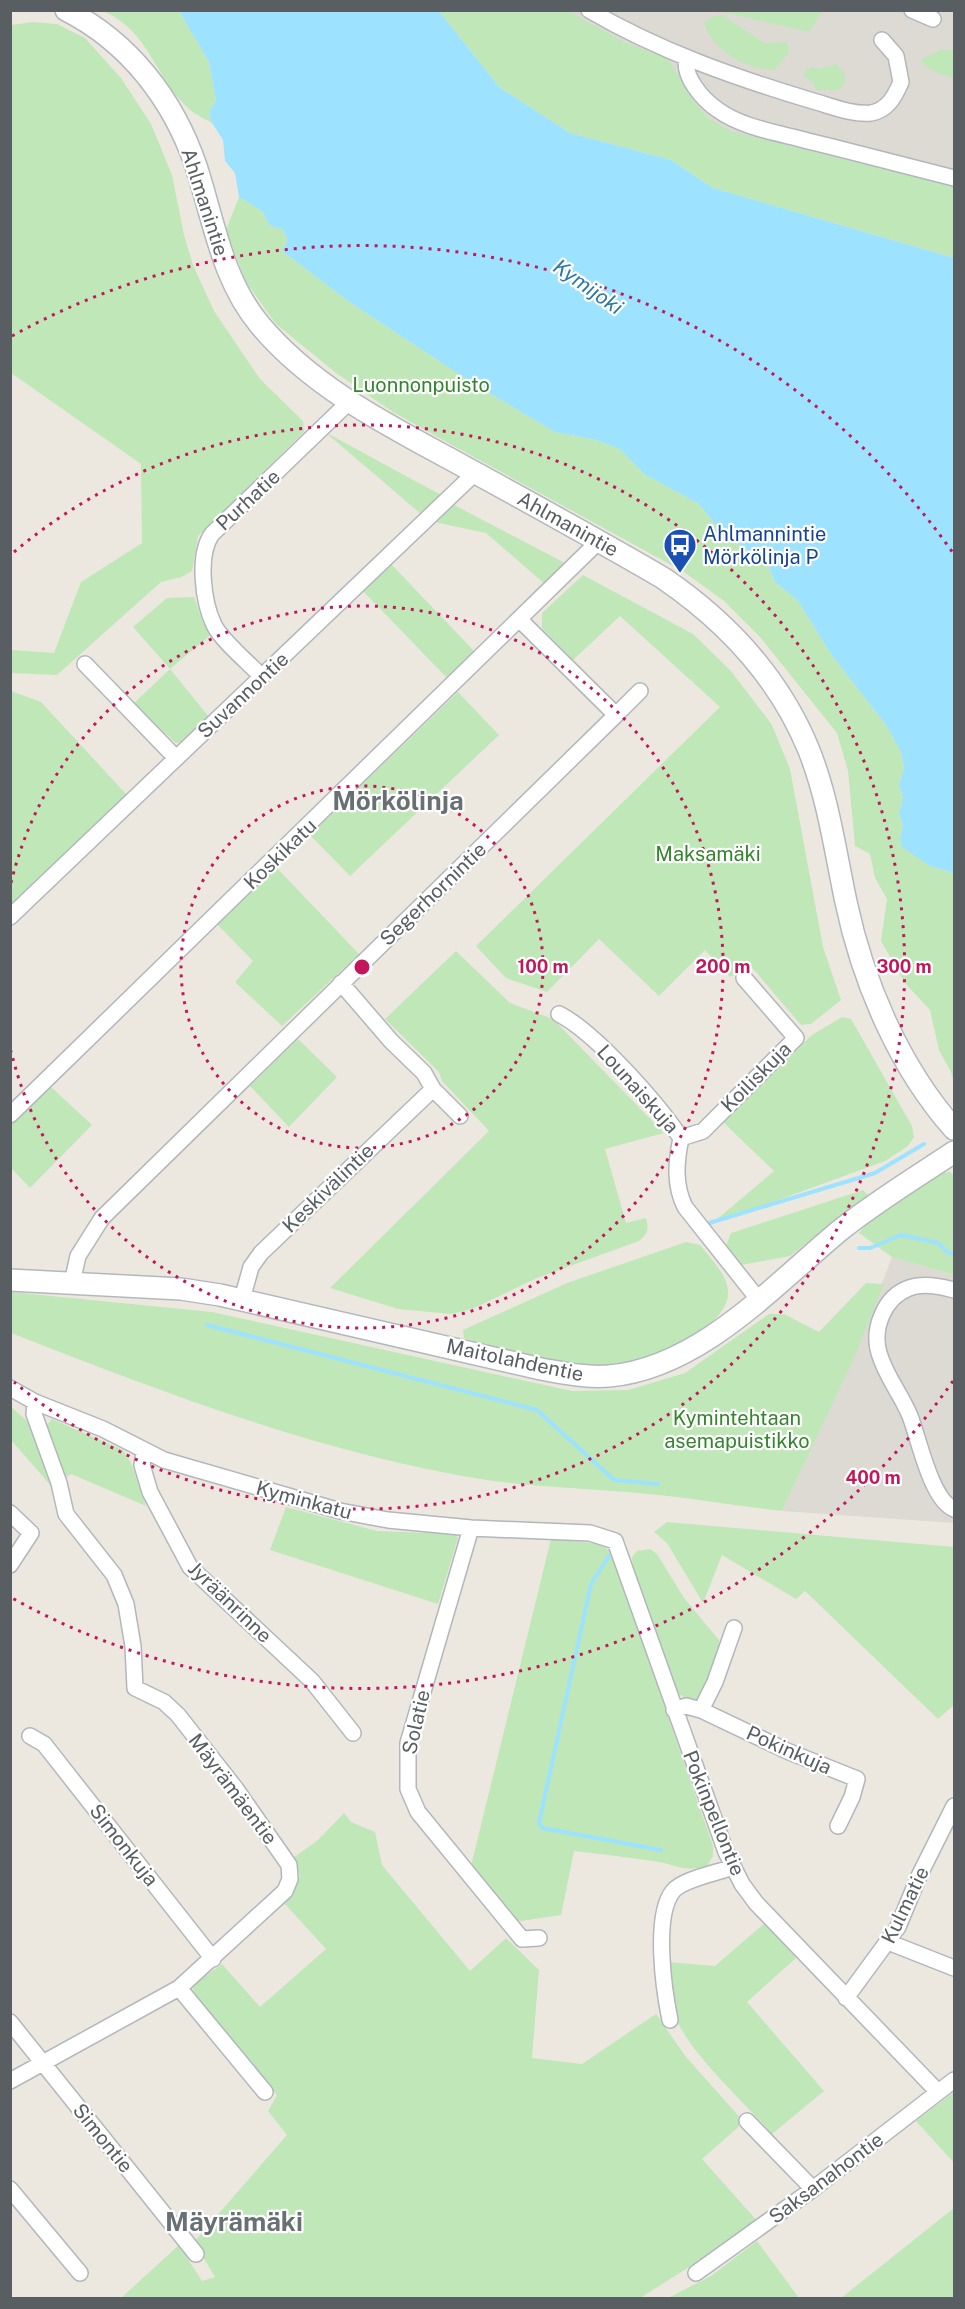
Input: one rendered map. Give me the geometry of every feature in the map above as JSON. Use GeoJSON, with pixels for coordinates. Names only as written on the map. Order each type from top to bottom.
{"type":"FeatureCollection","features":[{"type":"Feature","properties":{"kind":"street","name":"Ahlmanintie"},"geometry":{"type":"LineString","coordinates":[[66,10],[94,26],[124,49],[167,105],[195,166],[227,268],[236,288],[260,324],[313,374],[350,401],[663,578],[699,603],[750,654],[788,708],[807,747],[822,788],[848,911],[869,982],[915,1074],[954,1129]]}},
{"type":"Feature","properties":{"kind":"street"},"geometry":{"type":"LineString","coordinates":[[590,10],[687,58],[803,98],[850,111],[873,112],[890,102],[902,82],[896,56],[882,40]]}},
{"type":"Feature","properties":{"kind":"street"},"geometry":{"type":"LineString","coordinates":[[912,10],[933,19]]}},
{"type":"Feature","properties":{"kind":"street"},"geometry":{"type":"LineString","coordinates":[[687,58],[686,69],[699,90],[718,111],[773,132],[954,178]]}},
{"type":"Feature","properties":{"kind":"street","name":"Purhatie"},"geometry":{"type":"LineString","coordinates":[[262,677],[215,627],[204,583],[202,555],[205,544],[212,534],[350,401]]}},
{"type":"Feature","properties":{"kind":"street","name":"Suvannontie"},"geometry":{"type":"LineString","coordinates":[[10,917],[475,472]]}},
{"type":"Feature","properties":{"kind":"street","name":"Koskikatu"},"geometry":{"type":"LineString","coordinates":[[10,1115],[599,541]]}},
{"type":"Feature","properties":{"kind":"street"},"geometry":{"type":"LineString","coordinates":[[520,620],[616,715]]}},
{"type":"Feature","properties":{"kind":"street"},"geometry":{"type":"LineString","coordinates":[[85,664],[176,758]]}},
{"type":"Feature","properties":{"kind":"street","name":"Segerhornintie"},"geometry":{"type":"LineString","coordinates":[[72,1283],[78,1256],[102,1218],[640,691]]}},
{"type":"Feature","properties":{"kind":"street","name":"Koiliskuja"},"geometry":{"type":"LineString","coordinates":[[681,1138],[703,1131],[796,1038],[744,978]]}},
{"type":"Feature","properties":{"kind":"street"},"geometry":{"type":"LineString","coordinates":[[340,983],[391,1041],[424,1072],[433,1089],[460,1116]]}},
{"type":"Feature","properties":{"kind":"street","name":"Lounaiskuja"},"geometry":{"type":"LineString","coordinates":[[559,1014],[571,1020],[593,1039],[654,1102],[681,1138],[676,1159],[679,1194],[684,1207],[758,1299]]}},
{"type":"Feature","properties":{"kind":"street","name":"Keskivälintie"},"geometry":{"type":"LineString","coordinates":[[242,1299],[251,1267],[261,1253],[433,1089]]}},
{"type":"Feature","properties":{"kind":"street","name":"Maitolahdentie"},"geometry":{"type":"LineString","coordinates":[[10,1280],[181,1289],[242,1299],[541,1369],[596,1377],[622,1374],[668,1362],[706,1339],[880,1200],[954,1152]]}},
{"type":"Feature","properties":{"kind":"street"},"geometry":{"type":"LineString","coordinates":[[954,1290],[924,1286],[909,1287],[894,1296],[884,1309],[878,1330],[878,1351],[889,1380],[908,1412],[935,1489],[947,1506],[954,1509]]}},
{"type":"Feature","properties":{"kind":"street","name":"Kyminkatu"},"geometry":{"type":"LineString","coordinates":[[10,1388],[35,1402],[103,1429],[144,1451],[183,1467],[340,1511],[388,1521],[471,1528],[590,1533],[615,1541]]}},
{"type":"Feature","properties":{"kind":"street","name":"Mäyrämäentie"},"geometry":{"type":"LineString","coordinates":[[10,2080],[179,1988],[285,1891],[290,1879],[290,1865],[236,1789],[178,1715],[164,1702],[135,1688],[133,1646],[126,1604],[114,1575],[66,1514],[59,1484],[34,1414],[35,1402]]}},
{"type":"Feature","properties":{"kind":"street","name":"Jyräänrinne"},"geometry":{"type":"LineString","coordinates":[[144,1451],[142,1465],[150,1492],[190,1567],[312,1681],[354,1733]]}},
{"type":"Feature","properties":{"kind":"street"},"geometry":{"type":"LineString","coordinates":[[10,1512],[31,1533],[10,1565]]}},
{"type":"Feature","properties":{"kind":"street","name":"Solatie"},"geometry":{"type":"LineString","coordinates":[[471,1528],[408,1743],[408,1789],[418,1812],[522,1939],[539,1938]]}},
{"type":"Feature","properties":{"kind":"street","name":"Pokinpellontie"},"geometry":{"type":"LineString","coordinates":[[615,1541],[674,1710],[733,1867],[756,1903],[938,2092]]}},
{"type":"Feature","properties":{"kind":"street"},"geometry":{"type":"LineString","coordinates":[[701,1710],[715,1682],[734,1628]]}},
{"type":"Feature","properties":{"kind":"street","name":"Pokinkuja"},"geometry":{"type":"LineString","coordinates":[[674,1710],[686,1706],[701,1710],[787,1751],[857,1779],[852,1797],[838,1826]]}},
{"type":"Feature","properties":{"kind":"street","name":"Simonkuja"},"geometry":{"type":"LineString","coordinates":[[30,1736],[44,1744],[213,1959]]}},
{"type":"Feature","properties":{"kind":"street","name":"Kulmatie"},"geometry":{"type":"LineString","coordinates":[[846,1998],[888,1942],[954,1806]]}},
{"type":"Feature","properties":{"kind":"street"},"geometry":{"type":"LineString","coordinates":[[669,2020],[662,1983],[662,1938],[666,1905],[673,1891],[686,1881],[733,1867]]}},
{"type":"Feature","properties":{"kind":"street"},"geometry":{"type":"LineString","coordinates":[[888,1942],[954,1968]]}},
{"type":"Feature","properties":{"kind":"street"},"geometry":{"type":"LineString","coordinates":[[179,1988],[265,2092]]}},
{"type":"Feature","properties":{"kind":"street","name":"Simontie"},"geometry":{"type":"LineString","coordinates":[[10,2022],[196,2254]]}},
{"type":"Feature","properties":{"kind":"street","name":"Saksanahontie"},"geometry":{"type":"LineString","coordinates":[[696,2273],[813,2189],[954,2080]]}},
{"type":"Feature","properties":{"kind":"street"},"geometry":{"type":"LineString","coordinates":[[747,2121],[813,2189]]}},
{"type":"Feature","properties":{"kind":"street"},"geometry":{"type":"LineString","coordinates":[[10,2189],[80,2273]]}},
{"type":"Feature","properties":{"kind":"shaded area"},"geometry":{"type":"Polygon","coordinates":[[[439,11],[954,11],[954,258],[439,11]]]}},
{"type":"Feature","properties":{"kind":"shaded area"},"geometry":{"type":"Polygon","coordinates":[[[892,1257],[954,1275],[954,1523],[782,1511],[853,1359],[892,1257]]]}},
{"type":"Feature","properties":{"kind":"green space"},"geometry":{"type":"Polygon","coordinates":[[[822,10],[809,32],[719,11],[822,10]]]}},
{"type":"Feature","properties":{"kind":"green space"},"geometry":{"type":"Polygon","coordinates":[[[103,11],[179,11],[209,62],[216,100],[209,113],[212,123],[190,110],[167,83],[142,43],[119,20],[103,11]]]}},
{"type":"Feature","properties":{"kind":"green space"},"geometry":{"type":"Polygon","coordinates":[[[439,11],[568,11],[624,42],[668,59],[692,99],[709,119],[733,132],[954,187],[954,258],[713,188],[671,160],[570,133],[499,87],[439,11]]]}},
{"type":"Feature","properties":{"kind":"green space"},"geometry":{"type":"Polygon","coordinates":[[[722,15],[764,43],[787,42],[789,52],[775,70],[753,67],[732,57],[715,42],[704,23],[713,16],[722,15]]]}},
{"type":"Feature","properties":{"kind":"green space"},"geometry":{"type":"Polygon","coordinates":[[[33,22],[57,24],[85,38],[121,78],[151,124],[172,175],[184,235],[193,265],[214,311],[260,379],[303,421],[304,432],[198,536],[192,571],[182,577],[161,582],[57,675],[11,673],[11,650],[54,653],[81,582],[142,543],[141,464],[11,373],[11,25],[33,22]]]}},
{"type":"Feature","properties":{"kind":"green space"},"geometry":{"type":"Polygon","coordinates":[[[939,50],[954,50],[954,79],[929,69],[921,60],[939,50]]]}},
{"type":"Feature","properties":{"kind":"green space"},"geometry":{"type":"Polygon","coordinates":[[[836,64],[844,73],[845,83],[838,90],[816,90],[814,84],[804,76],[805,70],[813,67],[820,69],[836,64]]]}},
{"type":"Feature","properties":{"kind":"green space","name":"Luonnonpuisto"},"geometry":{"type":"Polygon","coordinates":[[[239,197],[262,211],[270,226],[282,229],[288,240],[282,251],[348,301],[474,384],[555,432],[596,440],[620,449],[644,474],[699,504],[715,524],[754,557],[766,558],[774,581],[798,601],[831,654],[886,725],[901,752],[904,768],[899,785],[903,799],[899,814],[903,826],[900,838],[930,866],[954,873],[954,1084],[951,1072],[939,1050],[930,1010],[905,983],[881,941],[887,899],[875,878],[870,854],[855,846],[848,771],[837,733],[760,637],[724,601],[684,572],[393,412],[336,373],[276,324],[246,282],[226,230],[239,197]]]}},
{"type":"Feature","properties":{"kind":"green space"},"geometry":{"type":"Polygon","coordinates":[[[325,432],[441,495],[421,514],[325,432]]]}},
{"type":"Feature","properties":{"kind":"green space"},"geometry":{"type":"Polygon","coordinates":[[[454,505],[565,563],[546,585],[486,533],[434,522],[454,505]]]}},
{"type":"Feature","properties":{"kind":"green space"},"geometry":{"type":"Polygon","coordinates":[[[391,564],[476,653],[448,679],[362,590],[391,564]]]}},
{"type":"Feature","properties":{"kind":"green space","name":"Maksamäki"},"geometry":{"type":"Polygon","coordinates":[[[583,575],[693,634],[731,671],[772,725],[790,769],[823,947],[841,1000],[811,1024],[801,1025],[749,964],[730,977],[705,950],[659,996],[599,939],[547,992],[506,978],[476,946],[720,707],[620,616],[573,660],[542,628],[542,613],[583,575]]]}},
{"type":"Feature","properties":{"kind":"green space"},"geometry":{"type":"Polygon","coordinates":[[[194,597],[204,625],[213,633],[170,669],[133,627],[167,598],[194,597]]]}},
{"type":"Feature","properties":{"kind":"green space"},"geometry":{"type":"Polygon","coordinates":[[[170,669],[209,717],[184,742],[176,743],[133,704],[170,669]]]}},
{"type":"Feature","properties":{"kind":"green space"},"geometry":{"type":"Polygon","coordinates":[[[11,691],[41,702],[127,795],[11,905],[11,691]]]}},
{"type":"Feature","properties":{"kind":"green space"},"geometry":{"type":"Polygon","coordinates":[[[458,692],[499,735],[350,876],[310,835],[458,692]]]}},
{"type":"Feature","properties":{"kind":"green space"},"geometry":{"type":"Polygon","coordinates":[[[275,866],[359,954],[282,1026],[235,982],[253,961],[217,924],[275,866]]]}},
{"type":"Feature","properties":{"kind":"green space"},"geometry":{"type":"Polygon","coordinates":[[[456,951],[510,1003],[553,1019],[664,1133],[605,1149],[626,1223],[646,1218],[647,1231],[639,1241],[537,1278],[472,1309],[451,1314],[398,1309],[330,1288],[489,1131],[442,1081],[439,1072],[385,1019],[456,951]]]}},
{"type":"Feature","properties":{"kind":"green space"},"geometry":{"type":"Polygon","coordinates":[[[842,1017],[851,1019],[912,1126],[914,1137],[908,1146],[885,1161],[710,1225],[774,1171],[723,1122],[812,1035],[842,1017]]]}},
{"type":"Feature","properties":{"kind":"green space"},"geometry":{"type":"Polygon","coordinates":[[[298,1039],[337,1077],[289,1127],[250,1086],[298,1039]]]}},
{"type":"Feature","properties":{"kind":"green space"},"geometry":{"type":"Polygon","coordinates":[[[50,1086],[92,1125],[30,1188],[11,1168],[11,1125],[50,1086]]]}},
{"type":"Feature","properties":{"kind":"green space"},"geometry":{"type":"Polygon","coordinates":[[[950,1172],[954,1175],[954,1275],[892,1257],[859,1233],[917,1185],[940,1174],[950,1172]]]}},
{"type":"Feature","properties":{"kind":"green space"},"geometry":{"type":"Polygon","coordinates":[[[863,1190],[868,1195],[790,1256],[741,1265],[726,1246],[731,1233],[863,1190]]]}},
{"type":"Feature","properties":{"kind":"green space"},"geometry":{"type":"Polygon","coordinates":[[[686,1242],[700,1245],[725,1278],[728,1291],[725,1305],[715,1319],[681,1344],[640,1361],[607,1367],[570,1365],[534,1358],[464,1338],[463,1330],[567,1283],[686,1242]]]}},
{"type":"Feature","properties":{"kind":"green space","name":"Kymintehtaan asemapuistikko"},"geometry":{"type":"Polygon","coordinates":[[[866,1283],[884,1284],[853,1360],[782,1511],[627,1492],[502,1482],[422,1468],[362,1454],[242,1418],[125,1377],[11,1333],[11,1292],[212,1312],[572,1391],[628,1390],[685,1373],[769,1314],[784,1314],[819,1332],[866,1283]]]}},
{"type":"Feature","properties":{"kind":"green space"},"geometry":{"type":"Polygon","coordinates":[[[10,1406],[27,1421],[59,1495],[11,1440],[10,1406]]]}},
{"type":"Feature","properties":{"kind":"green space"},"geometry":{"type":"Polygon","coordinates":[[[52,1419],[123,1450],[131,1463],[146,1506],[71,1474],[64,1478],[46,1426],[52,1419]]]}},
{"type":"Feature","properties":{"kind":"green space"},"geometry":{"type":"Polygon","coordinates":[[[286,1507],[377,1531],[454,1534],[458,1538],[438,1604],[270,1550],[286,1507]]]}},
{"type":"Feature","properties":{"kind":"green space"},"geometry":{"type":"Polygon","coordinates":[[[667,1522],[954,1547],[954,1705],[938,1719],[805,1591],[796,1599],[722,1555],[703,1603],[667,1543],[654,1532],[667,1522]]]}},
{"type":"Feature","properties":{"kind":"green space"},"geometry":{"type":"Polygon","coordinates":[[[551,1539],[601,1544],[611,1552],[713,1846],[713,1856],[707,1866],[691,1869],[661,1862],[574,1851],[561,1915],[514,1922],[471,1866],[551,1539]]]}},
{"type":"Feature","properties":{"kind":"green space"},"geometry":{"type":"Polygon","coordinates":[[[650,1549],[657,1554],[684,1598],[719,1640],[719,1654],[714,1672],[698,1701],[687,1700],[672,1688],[633,1569],[632,1557],[637,1551],[650,1549]]]}},
{"type":"Feature","properties":{"kind":"green space"},"geometry":{"type":"Polygon","coordinates":[[[344,1813],[351,1822],[375,1832],[382,1865],[470,1971],[506,1938],[539,1970],[532,2058],[582,2064],[656,2014],[686,2057],[744,2122],[702,2159],[759,2223],[640,2298],[121,2298],[179,2245],[202,2281],[215,2277],[194,2242],[287,2135],[268,2111],[277,2095],[195,1996],[192,1986],[222,1964],[260,2007],[326,1949],[284,1903],[300,1876],[293,1858],[318,1840],[344,1813]]]}},
{"type":"Feature","properties":{"kind":"green space"},"geometry":{"type":"Polygon","coordinates":[[[765,1923],[796,1958],[747,2002],[824,2091],[772,2134],[709,2067],[687,2039],[673,2010],[667,1962],[715,1966],[765,1923]]]}},
{"type":"Feature","properties":{"kind":"green space"},"geometry":{"type":"Polygon","coordinates":[[[954,2092],[954,2163],[916,2121],[954,2092]]]}},
{"type":"Feature","properties":{"kind":"green space"},"geometry":{"type":"Polygon","coordinates":[[[954,2208],[954,2298],[841,2298],[954,2208]]]}},
{"type":"Feature","properties":{"kind":"green space"},"geometry":{"type":"Polygon","coordinates":[[[757,2241],[799,2298],[668,2298],[711,2276],[757,2241]]]}},
{"type":"Feature","properties":{"kind":"water","name":"Kymijoki"},"geometry":{"type":"Polygon","coordinates":[[[179,11],[439,11],[499,87],[570,133],[671,160],[713,188],[954,258],[954,873],[930,866],[902,847],[900,838],[903,826],[899,814],[903,798],[899,785],[904,768],[901,752],[886,725],[831,654],[798,601],[774,581],[766,558],[754,557],[715,524],[699,504],[644,474],[620,449],[596,440],[555,432],[474,384],[348,301],[282,251],[288,240],[282,229],[270,226],[262,211],[239,197],[235,173],[225,161],[223,140],[212,123],[209,113],[216,100],[209,62],[179,11]]]}},
{"type":"Feature","properties":{"kind":"waterway"},"geometry":{"type":"LineString","coordinates":[[706,1224],[875,1173],[924,1144]]}},
{"type":"Feature","properties":{"kind":"waterway"},"geometry":{"type":"LineString","coordinates":[[859,1248],[870,1248],[901,1235],[938,1243],[947,1252],[954,1254]]}},
{"type":"Feature","properties":{"kind":"waterway"},"geometry":{"type":"LineString","coordinates":[[207,1325],[537,1410],[614,1480],[658,1484]]}},
{"type":"Feature","properties":{"kind":"waterway"},"geometry":{"type":"LineString","coordinates":[[609,1556],[591,1584],[539,1823],[542,1828],[661,1850]]}},
{"type":"Feature","properties":{"kind":"place","name":"Ahlmannintie Mörkölinja P"},"geometry":{"type":"Point","coordinates":[680,574]}},
{"type":"Feature","properties":{"kind":"district","name":"Mörkölinja"},"geometry":{"type":"Point","coordinates":[398,801]}},
{"type":"Feature","properties":{"kind":"district","name":"Mäyrämäki"},"geometry":{"type":"Point","coordinates":[234,2222]}}]}
